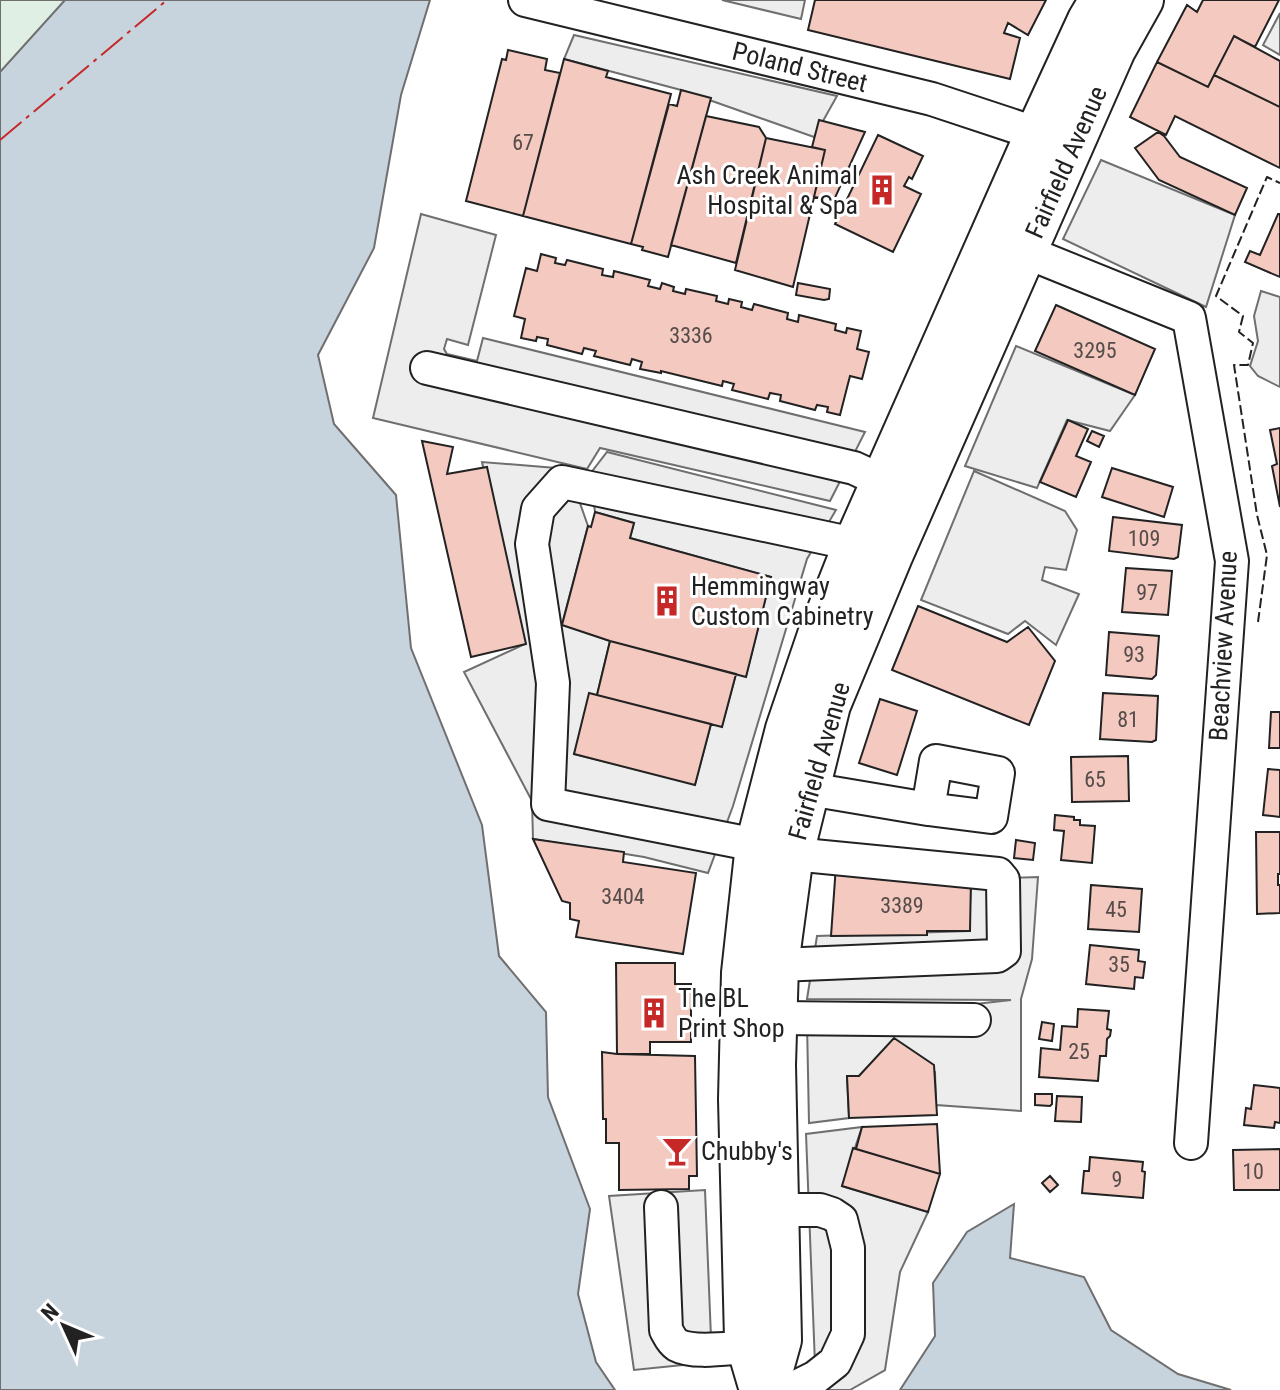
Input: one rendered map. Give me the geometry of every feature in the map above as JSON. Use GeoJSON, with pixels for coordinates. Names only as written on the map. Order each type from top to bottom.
{"type":"FeatureCollection","features":[{"type":"Feature","properties":{"kind":"main road","name":"Fairfield Avenue"},"geometry":{"type":"LineString","coordinates":[[767,1390],[781,1340],[775,1065],[778,965],[775,850],[786,729],[854,544],[1036,133],[1100,0]]}},
{"type":"Feature","properties":{"kind":"main road","name":"Fairfield Avenue"},"geometry":{"type":"LineString","coordinates":[[760,1390],[745,1323],[739,1099],[742,973],[775,850],[809,789],[830,705],[892,556],[1115,50],[1143,0]]}},
{"type":"Feature","properties":{"kind":"main road"},"geometry":{"type":"LineString","coordinates":[[882,481],[918,496]]}},
{"type":"Feature","properties":{"kind":"main road"},"geometry":{"type":"LineString","coordinates":[[854,544],[892,556]]}},
{"type":"Feature","properties":{"kind":"street","name":"Poland Street"},"geometry":{"type":"LineString","coordinates":[[525,0],[932,99],[1073,147]]}},
{"type":"Feature","properties":{"kind":"street","name":"Beachview Avenue"},"geometry":{"type":"LineString","coordinates":[[989,240],[1189,318],[1232,561],[1191,1143]]}},
{"type":"Feature","properties":{"kind":"street"},"geometry":{"type":"LineString","coordinates":[[427,368],[854,468],[882,481]]}},
{"type":"Feature","properties":{"kind":"street"},"geometry":{"type":"LineString","coordinates":[[778,965],[997,956],[1004,951],[1003,880],[998,874],[775,850],[548,804],[553,683],[532,544],[538,509],[562,482],[854,544]]}},
{"type":"Feature","properties":{"kind":"street"},"geometry":{"type":"LineString","coordinates":[[809,789],[928,809]]}},
{"type":"Feature","properties":{"kind":"street"},"geometry":{"type":"LineString","coordinates":[[777,1018],[974,1020]]}},
{"type":"Feature","properties":{"kind":"street"},"geometry":{"type":"LineString","coordinates":[[661,1207],[666,1330],[673,1343],[700,1350],[748,1347]]}},
{"type":"Feature","properties":{"kind":"street"},"geometry":{"type":"LineString","coordinates":[[778,1210],[820,1210],[832,1214],[841,1220],[848,1248],[848,1334],[835,1362],[816,1377],[790,1390]]}},
{"type":"Feature","properties":{"kind":"green space"},"geometry":{"type":"Polygon","coordinates":[[[0,0],[134,0],[0,205],[0,0]]]}},
{"type":"Feature","properties":{"kind":"shaded area"},"geometry":{"type":"Polygon","coordinates":[[[65,0],[430,0],[401,95],[374,248],[318,355],[334,424],[396,495],[411,648],[482,825],[499,956],[546,1012],[548,1097],[590,1209],[578,1294],[596,1362],[615,1390],[0,1390],[0,72],[65,0]]]}},
{"type":"Feature","properties":{"kind":"shaded area"},"geometry":{"type":"Polygon","coordinates":[[[722,0],[805,0],[801,19],[722,0]]]}},
{"type":"Feature","properties":{"kind":"shaded area"},"geometry":{"type":"Polygon","coordinates":[[[1280,13],[1280,55],[1263,45],[1280,13]]]}},
{"type":"Feature","properties":{"kind":"shaded area"},"geometry":{"type":"Polygon","coordinates":[[[574,35],[837,96],[814,137],[681,90],[564,59],[574,35]]]}},
{"type":"Feature","properties":{"kind":"shaded area"},"geometry":{"type":"Polygon","coordinates":[[[1101,160],[1235,215],[1206,307],[1063,239],[1101,160]]]}},
{"type":"Feature","properties":{"kind":"shaded area"},"geometry":{"type":"Polygon","coordinates":[[[421,214],[496,235],[468,345],[447,339],[444,349],[447,354],[477,361],[483,338],[865,432],[830,501],[600,448],[587,469],[373,418],[421,214]]]}},
{"type":"Feature","properties":{"kind":"shaded area"},"geometry":{"type":"Polygon","coordinates":[[[1261,291],[1280,297],[1280,387],[1258,376],[1250,366],[1258,341],[1254,316],[1261,291]]]}},
{"type":"Feature","properties":{"kind":"shaded area"},"geometry":{"type":"Polygon","coordinates":[[[1016,346],[1135,395],[1110,431],[1067,420],[1037,488],[965,466],[1016,346]]]}},
{"type":"Feature","properties":{"kind":"shaded area"},"geometry":{"type":"Polygon","coordinates":[[[607,452],[836,510],[807,559],[733,806],[708,873],[644,857],[533,839],[532,801],[464,672],[525,644],[482,462],[568,469],[588,526],[562,624],[610,641],[597,695],[574,754],[695,784],[711,724],[722,726],[736,674],[746,676],[771,577],[630,538],[634,523],[595,512],[590,474],[607,452]]]}},
{"type":"Feature","properties":{"kind":"shaded area"},"geometry":{"type":"Polygon","coordinates":[[[974,471],[1065,511],[1077,530],[1066,570],[1045,567],[1042,580],[1079,594],[1056,645],[1025,621],[1008,634],[921,600],[974,471]]]}},
{"type":"Feature","properties":{"kind":"shaded area"},"geometry":{"type":"Polygon","coordinates":[[[1038,877],[1032,959],[1021,999],[1021,1111],[936,1105],[935,1072],[894,1039],[859,1076],[847,1076],[849,1118],[809,1123],[807,1023],[1011,1000],[807,999],[817,936],[969,931],[971,879],[1038,877]]]}},
{"type":"Feature","properties":{"kind":"shaded area"},"geometry":{"type":"Polygon","coordinates":[[[862,1127],[842,1186],[928,1212],[900,1272],[885,1370],[850,1390],[816,1390],[806,1134],[862,1127]]]}},
{"type":"Feature","properties":{"kind":"shaded area"},"geometry":{"type":"Polygon","coordinates":[[[705,1190],[712,1362],[634,1370],[609,1196],[705,1190]]]}},
{"type":"Feature","properties":{"kind":"shaded area"},"geometry":{"type":"Polygon","coordinates":[[[1014,1204],[1010,1258],[1084,1277],[1111,1330],[1178,1374],[1231,1390],[900,1390],[935,1336],[933,1283],[967,1232],[1014,1204]]]}},
{"type":"Feature","properties":{"kind":"building"},"geometry":{"type":"Polygon","coordinates":[[[815,0],[1046,0],[1028,35],[1008,23],[1004,33],[1020,38],[1010,79],[808,30],[815,0]]]}},
{"type":"Feature","properties":{"kind":"building"},"geometry":{"type":"Polygon","coordinates":[[[1203,0],[1279,0],[1255,47],[1234,36],[1208,87],[1157,62],[1187,5],[1197,12],[1203,0]]]}},
{"type":"Feature","properties":{"kind":"building"},"geometry":{"type":"Polygon","coordinates":[[[1234,36],[1280,61],[1280,107],[1214,75],[1234,36]]]}},
{"type":"Feature","properties":{"kind":"building"},"geometry":{"type":"Polygon","coordinates":[[[508,50],[547,59],[545,70],[560,73],[523,216],[466,201],[502,59],[506,60],[508,50]]]}},
{"type":"Feature","properties":{"kind":"building"},"geometry":{"type":"Polygon","coordinates":[[[564,59],[608,71],[606,77],[671,94],[631,244],[523,216],[564,59]]]}},
{"type":"Feature","properties":{"kind":"building"},"geometry":{"type":"Polygon","coordinates":[[[1157,62],[1208,87],[1214,75],[1280,107],[1280,168],[1175,116],[1166,135],[1130,117],[1157,62]]]}},
{"type":"Feature","properties":{"kind":"building"},"geometry":{"type":"Polygon","coordinates":[[[681,90],[711,98],[668,257],[631,244],[669,104],[677,106],[681,90]]]}},
{"type":"Feature","properties":{"kind":"building"},"geometry":{"type":"Polygon","coordinates":[[[706,116],[759,127],[766,138],[736,263],[671,245],[706,116]]]}},
{"type":"Feature","properties":{"kind":"building"},"geometry":{"type":"Polygon","coordinates":[[[819,120],[865,132],[834,200],[814,197],[825,150],[812,147],[819,120]]]}},
{"type":"Feature","properties":{"kind":"building"},"geometry":{"type":"Polygon","coordinates":[[[1158,132],[1180,157],[1247,188],[1235,215],[1159,180],[1135,148],[1158,132]]]}},
{"type":"Feature","properties":{"kind":"building","name":"Ash Creek Animal Hospital & Spa"},"geometry":{"type":"Polygon","coordinates":[[[878,135],[923,156],[912,179],[909,177],[904,186],[921,194],[893,252],[835,224],[878,135]]]}},
{"type":"Feature","properties":{"kind":"building"},"geometry":{"type":"Polygon","coordinates":[[[766,138],[825,150],[793,287],[735,270],[766,138]]]}},
{"type":"Feature","properties":{"kind":"building"},"geometry":{"type":"Polygon","coordinates":[[[1278,214],[1280,277],[1245,262],[1250,251],[1260,255],[1278,214]]]}},
{"type":"Feature","properties":{"kind":"building"},"geometry":{"type":"Polygon","coordinates":[[[541,254],[556,258],[555,263],[565,265],[567,260],[603,269],[602,275],[613,277],[614,271],[650,280],[648,286],[660,289],[662,283],[674,287],[673,291],[685,294],[686,289],[717,296],[716,301],[728,304],[729,299],[742,302],[741,307],[752,310],[754,304],[788,313],[787,319],[798,322],[799,315],[836,324],[835,330],[846,333],[847,328],[861,331],[857,349],[869,352],[862,379],[850,376],[840,415],[827,412],[828,407],[817,405],[815,410],[780,401],[781,395],[770,393],[768,399],[732,390],[734,384],[723,381],[722,386],[640,369],[642,362],[632,359],[630,365],[594,356],[596,351],[584,348],[582,354],[547,345],[548,339],[537,337],[536,341],[521,338],[525,319],[514,316],[526,268],[537,271],[541,254]]]}},
{"type":"Feature","properties":{"kind":"building"},"geometry":{"type":"Polygon","coordinates":[[[798,283],[830,289],[829,299],[796,295],[798,283]]]}},
{"type":"Feature","properties":{"kind":"building"},"geometry":{"type":"Polygon","coordinates":[[[1056,305],[1155,349],[1135,395],[1035,351],[1056,305]]]}},
{"type":"Feature","properties":{"kind":"building"},"geometry":{"type":"Polygon","coordinates":[[[1068,420],[1088,429],[1076,456],[1091,462],[1076,497],[1040,482],[1068,420]]]}},
{"type":"Feature","properties":{"kind":"building"},"geometry":{"type":"Polygon","coordinates":[[[1280,428],[1280,507],[1272,466],[1277,464],[1270,430],[1280,428]]]}},
{"type":"Feature","properties":{"kind":"building"},"geometry":{"type":"Polygon","coordinates":[[[1092,431],[1104,436],[1099,447],[1087,441],[1092,431]]]}},
{"type":"Feature","properties":{"kind":"building"},"geometry":{"type":"Polygon","coordinates":[[[422,441],[453,447],[447,474],[487,467],[526,644],[471,657],[422,441]]]}},
{"type":"Feature","properties":{"kind":"building"},"geometry":{"type":"Polygon","coordinates":[[[1112,468],[1173,487],[1164,517],[1102,497],[1112,468]]]}},
{"type":"Feature","properties":{"kind":"building","name":"Hemmingway Custom Cabinetry"},"geometry":{"type":"Polygon","coordinates":[[[595,512],[634,523],[630,538],[771,577],[746,677],[562,625],[588,526],[591,527],[595,512]]]}},
{"type":"Feature","properties":{"kind":"building"},"geometry":{"type":"Polygon","coordinates":[[[1113,517],[1182,525],[1178,557],[1109,551],[1113,517]]]}},
{"type":"Feature","properties":{"kind":"building"},"geometry":{"type":"Polygon","coordinates":[[[1126,568],[1172,571],[1168,615],[1122,612],[1126,568]]]}},
{"type":"Feature","properties":{"kind":"building"},"geometry":{"type":"Polygon","coordinates":[[[918,606],[1007,642],[1028,627],[1055,661],[1029,725],[892,670],[918,606]]]}},
{"type":"Feature","properties":{"kind":"building"},"geometry":{"type":"Polygon","coordinates":[[[1109,632],[1159,636],[1156,675],[1152,679],[1106,675],[1109,632]]]}},
{"type":"Feature","properties":{"kind":"building"},"geometry":{"type":"Polygon","coordinates":[[[610,641],[736,674],[722,727],[597,695],[610,641]]]}},
{"type":"Feature","properties":{"kind":"building"},"geometry":{"type":"Polygon","coordinates":[[[589,693],[711,724],[695,785],[574,754],[589,693]]]}},
{"type":"Feature","properties":{"kind":"building"},"geometry":{"type":"Polygon","coordinates":[[[1103,693],[1158,696],[1156,740],[1100,739],[1103,693]]]}},
{"type":"Feature","properties":{"kind":"building"},"geometry":{"type":"Polygon","coordinates":[[[880,699],[917,711],[897,775],[859,763],[880,699]]]}},
{"type":"Feature","properties":{"kind":"building"},"geometry":{"type":"Polygon","coordinates":[[[1271,712],[1280,712],[1280,748],[1269,748],[1271,712]]]}},
{"type":"Feature","properties":{"kind":"building"},"geometry":{"type":"Polygon","coordinates":[[[1128,756],[1129,801],[1072,802],[1071,757],[1128,756]]]}},
{"type":"Feature","properties":{"kind":"building"},"geometry":{"type":"Polygon","coordinates":[[[1268,769],[1280,770],[1280,817],[1263,815],[1268,769]]]}},
{"type":"Feature","properties":{"kind":"building"},"geometry":{"type":"Polygon","coordinates":[[[1055,815],[1074,817],[1074,820],[1080,820],[1080,825],[1095,826],[1092,863],[1061,860],[1064,831],[1054,830],[1055,815]]]}},
{"type":"Feature","properties":{"kind":"building"},"geometry":{"type":"Polygon","coordinates":[[[1256,832],[1280,832],[1280,913],[1257,914],[1256,832]]]}},
{"type":"Feature","properties":{"kind":"building"},"geometry":{"type":"Polygon","coordinates":[[[533,839],[624,852],[623,862],[696,873],[683,954],[576,937],[579,921],[570,919],[570,903],[562,901],[533,839]]]}},
{"type":"Feature","properties":{"kind":"building"},"geometry":{"type":"Polygon","coordinates":[[[1016,840],[1035,843],[1033,860],[1014,858],[1016,840]]]}},
{"type":"Feature","properties":{"kind":"building"},"geometry":{"type":"Polygon","coordinates":[[[836,865],[971,879],[970,931],[927,931],[927,935],[831,936],[836,865]]]}},
{"type":"Feature","properties":{"kind":"building"},"geometry":{"type":"Polygon","coordinates":[[[1091,885],[1142,889],[1139,932],[1088,929],[1091,885]]]}},
{"type":"Feature","properties":{"kind":"building"},"geometry":{"type":"Polygon","coordinates":[[[1090,945],[1139,950],[1138,961],[1145,962],[1143,978],[1135,977],[1134,989],[1086,984],[1090,945]]]}},
{"type":"Feature","properties":{"kind":"building","name":"The BL Print Shop"},"geometry":{"type":"Polygon","coordinates":[[[616,963],[675,963],[675,984],[691,984],[691,1042],[650,1042],[650,1054],[617,1054],[616,963]]]}},
{"type":"Feature","properties":{"kind":"building"},"geometry":{"type":"Polygon","coordinates":[[[1078,1009],[1109,1011],[1107,1029],[1111,1030],[1106,1056],[1100,1056],[1098,1081],[1039,1077],[1041,1048],[1060,1050],[1062,1026],[1077,1027],[1078,1009]]]}},
{"type":"Feature","properties":{"kind":"building"},"geometry":{"type":"Polygon","coordinates":[[[1042,1022],[1054,1024],[1052,1041],[1039,1039],[1042,1022]]]}},
{"type":"Feature","properties":{"kind":"building"},"geometry":{"type":"Polygon","coordinates":[[[894,1038],[934,1065],[937,1115],[849,1118],[847,1076],[859,1076],[894,1038]]]}},
{"type":"Feature","properties":{"kind":"building"},"geometry":{"type":"Polygon","coordinates":[[[602,1052],[695,1056],[697,1176],[689,1176],[689,1189],[619,1190],[619,1143],[606,1143],[606,1119],[603,1119],[602,1052]]]}},
{"type":"Feature","properties":{"kind":"building"},"geometry":{"type":"Polygon","coordinates":[[[1254,1085],[1280,1088],[1280,1123],[1275,1122],[1274,1128],[1244,1125],[1246,1108],[1251,1109],[1254,1085]]]}},
{"type":"Feature","properties":{"kind":"building"},"geometry":{"type":"Polygon","coordinates":[[[1035,1094],[1052,1094],[1052,1104],[1035,1105],[1035,1094]]]}},
{"type":"Feature","properties":{"kind":"building"},"geometry":{"type":"Polygon","coordinates":[[[1057,1096],[1082,1097],[1081,1122],[1055,1121],[1057,1096]]]}},
{"type":"Feature","properties":{"kind":"building"},"geometry":{"type":"Polygon","coordinates":[[[937,1124],[940,1174],[856,1149],[862,1127],[937,1124]]]}},
{"type":"Feature","properties":{"kind":"building"},"geometry":{"type":"Polygon","coordinates":[[[853,1148],[940,1174],[928,1212],[842,1186],[853,1148]]]}},
{"type":"Feature","properties":{"kind":"building"},"geometry":{"type":"Polygon","coordinates":[[[1280,1149],[1280,1190],[1234,1190],[1233,1150],[1280,1149]]]}},
{"type":"Feature","properties":{"kind":"building"},"geometry":{"type":"Polygon","coordinates":[[[1090,1157],[1143,1162],[1143,1198],[1082,1193],[1084,1171],[1089,1171],[1090,1157]]]}},
{"type":"Feature","properties":{"kind":"building"},"geometry":{"type":"Polygon","coordinates":[[[1050,1176],[1058,1185],[1050,1192],[1042,1183],[1050,1176]]]}},
{"type":"Feature","properties":{"kind":"fence"},"geometry":{"type":"LineString","coordinates":[[1258,622],[1267,555],[1257,515],[1234,365],[1248,365],[1253,343],[1239,332],[1243,316],[1216,296],[1267,177],[1280,183]]}},
{"type":"Feature","properties":{"kind":"power"},"geometry":{"type":"LineString","coordinates":[[0,140],[167,0]]}},
{"type":"Feature","properties":{"kind":"place","name":"Ash Creek Animal Hospital & Spa"},"geometry":{"type":"Point","coordinates":[882,190]}},
{"type":"Feature","properties":{"kind":"place","name":"Hemmingway Custom Cabinetry"},"geometry":{"type":"Point","coordinates":[667,601]}},
{"type":"Feature","properties":{"kind":"place","name":"The BL Print Shop"},"geometry":{"type":"Point","coordinates":[654,1013]}},
{"type":"Feature","properties":{"kind":"place","name":"Chubby's"},"geometry":{"type":"Point","coordinates":[677,1151]}}]}
